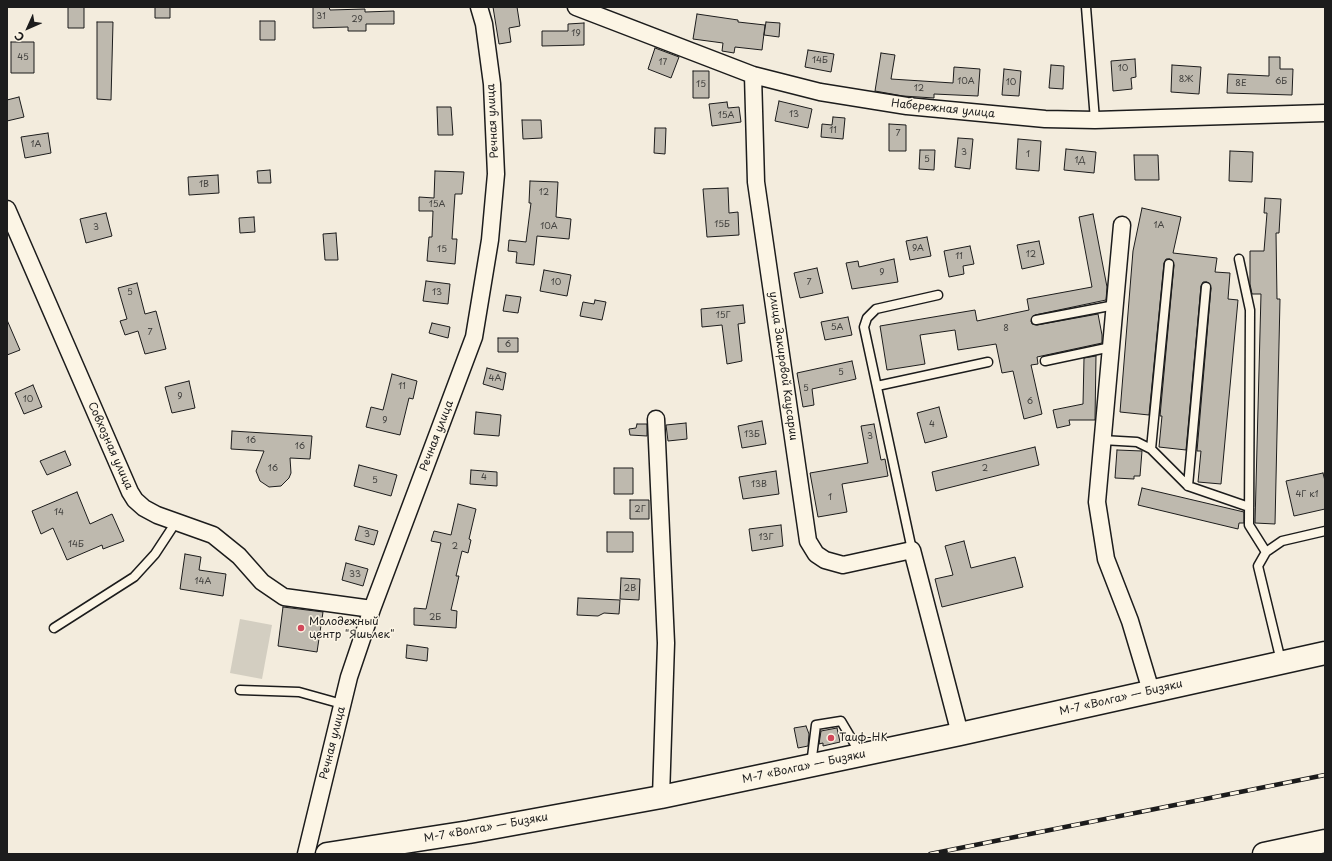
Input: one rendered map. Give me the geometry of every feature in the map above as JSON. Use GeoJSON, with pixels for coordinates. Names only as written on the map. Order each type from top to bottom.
{"type":"FeatureCollection","features":[{"type":"Feature","properties":{"kind":"main road","name":"М-7 «Волга» — Бизяки"},"geometry":{"type":"LineString","coordinates":[[327,854],[469,832],[661,797],[960,734],[1325,652]]}},
{"type":"Feature","properties":{"kind":"main road"},"geometry":{"type":"LineString","coordinates":[[1264,854],[1325,841]]}},
{"type":"Feature","properties":{"kind":"street","name":"Речная улица"},"geometry":{"type":"LineString","coordinates":[[306,854],[349,677],[372,609],[474,337],[490,240],[496,174],[492,84],[484,24],[479,7]]}},
{"type":"Feature","properties":{"kind":"street","name":"Набережная улица"},"geometry":{"type":"LineString","coordinates":[[576,7],[753,74],[820,92],[907,106],[1045,119],[1095,120],[1325,113]]}},
{"type":"Feature","properties":{"kind":"street","name":"улица Закировой Каусарии"},"geometry":{"type":"LineString","coordinates":[[753,74],[756,182],[808,541],[816,554],[825,560],[842,565],[912,550]]}},
{"type":"Feature","properties":{"kind":"street","name":"Совхозная улица"},"geometry":{"type":"LineString","coordinates":[[7,209],[130,492],[144,508],[176,522],[212,535],[228,546],[262,582],[284,597],[372,609]]}},
{"type":"Feature","properties":{"kind":"street"},"geometry":{"type":"LineString","coordinates":[[1122,226],[1097,502],[1106,559],[1130,621],[1151,691]]}},
{"type":"Feature","properties":{"kind":"street"},"geometry":{"type":"LineString","coordinates":[[656,419],[666,643],[661,797]]}},
{"type":"Feature","properties":{"kind":"street"},"geometry":{"type":"LineString","coordinates":[[912,550],[960,734]]}},
{"type":"Feature","properties":{"kind":"lane"},"geometry":{"type":"LineString","coordinates":[[1086,7],[1095,120]]}},
{"type":"Feature","properties":{"kind":"lane"},"geometry":{"type":"LineString","coordinates":[[1239,259],[1250,310],[1249,525],[1266,552]]}},
{"type":"Feature","properties":{"kind":"lane"},"geometry":{"type":"LineString","coordinates":[[1151,449],[1170,264]]}},
{"type":"Feature","properties":{"kind":"lane"},"geometry":{"type":"LineString","coordinates":[[1188,486],[1206,287]]}},
{"type":"Feature","properties":{"kind":"lane"},"geometry":{"type":"LineString","coordinates":[[912,550],[864,327],[867,318],[876,309],[938,295]]}},
{"type":"Feature","properties":{"kind":"lane"},"geometry":{"type":"LineString","coordinates":[[1036,320],[1115,305]]}},
{"type":"Feature","properties":{"kind":"lane"},"geometry":{"type":"LineString","coordinates":[[1045,361],[1111,348]]}},
{"type":"Feature","properties":{"kind":"lane"},"geometry":{"type":"LineString","coordinates":[[877,386],[988,362]]}},
{"type":"Feature","properties":{"kind":"lane"},"geometry":{"type":"LineString","coordinates":[[1102,440],[1138,442],[1151,449],[1188,486],[1249,507]]}},
{"type":"Feature","properties":{"kind":"lane"},"geometry":{"type":"LineString","coordinates":[[54,628],[134,577],[155,554],[176,522]]}},
{"type":"Feature","properties":{"kind":"lane"},"geometry":{"type":"LineString","coordinates":[[1282,662],[1258,566],[1266,552],[1282,541],[1325,531]]}},
{"type":"Feature","properties":{"kind":"lane"},"geometry":{"type":"LineString","coordinates":[[240,690],[299,692],[342,704]]}},
{"type":"Feature","properties":{"kind":"lane"},"geometry":{"type":"LineString","coordinates":[[811,765],[816,725],[841,721],[861,755]]}},
{"type":"Feature","properties":{"kind":"shaded area"},"geometry":{"type":"Polygon","coordinates":[[[240,619],[272,625],[262,679],[230,673],[240,619]]]}},
{"type":"Feature","properties":{"kind":"building"},"geometry":{"type":"Polygon","coordinates":[[[68,7],[84,7],[84,28],[68,28],[68,7]]]}},
{"type":"Feature","properties":{"kind":"building"},"geometry":{"type":"Polygon","coordinates":[[[155,7],[170,7],[170,18],[155,18],[155,7]]]}},
{"type":"Feature","properties":{"kind":"building"},"geometry":{"type":"Polygon","coordinates":[[[313,7],[329,7],[330,10],[365,9],[365,12],[394,11],[394,24],[366,24],[366,31],[348,31],[348,27],[313,28],[313,7]]]}},
{"type":"Feature","properties":{"kind":"building"},"geometry":{"type":"Polygon","coordinates":[[[493,7],[517,7],[520,26],[509,28],[511,42],[499,44],[493,7]]]}},
{"type":"Feature","properties":{"kind":"building"},"geometry":{"type":"Polygon","coordinates":[[[697,14],[738,20],[738,22],[765,25],[762,50],[735,47],[734,53],[722,51],[723,43],[693,39],[697,14]]]}},
{"type":"Feature","properties":{"kind":"building"},"geometry":{"type":"Polygon","coordinates":[[[260,21],[275,21],[275,40],[260,40],[260,21]]]}},
{"type":"Feature","properties":{"kind":"building"},"geometry":{"type":"Polygon","coordinates":[[[97,22],[113,22],[111,100],[97,99],[97,22]]]}},
{"type":"Feature","properties":{"kind":"building"},"geometry":{"type":"Polygon","coordinates":[[[766,22],[780,23],[779,37],[764,35],[766,22]]]}},
{"type":"Feature","properties":{"kind":"building"},"geometry":{"type":"Polygon","coordinates":[[[584,23],[584,45],[542,46],[542,31],[568,31],[568,24],[584,23]]]}},
{"type":"Feature","properties":{"kind":"building"},"geometry":{"type":"Polygon","coordinates":[[[11,42],[34,42],[34,73],[11,73],[11,42]]]}},
{"type":"Feature","properties":{"kind":"building"},"geometry":{"type":"Polygon","coordinates":[[[655,48],[679,57],[671,78],[648,69],[655,48]]]}},
{"type":"Feature","properties":{"kind":"building"},"geometry":{"type":"Polygon","coordinates":[[[808,50],[834,54],[831,72],[805,67],[808,50]]]}},
{"type":"Feature","properties":{"kind":"building"},"geometry":{"type":"Polygon","coordinates":[[[881,53],[895,55],[891,79],[953,83],[954,67],[980,69],[978,96],[934,94],[934,98],[903,96],[875,91],[881,53]]]}},
{"type":"Feature","properties":{"kind":"building"},"geometry":{"type":"Polygon","coordinates":[[[1269,57],[1280,57],[1280,69],[1293,69],[1292,95],[1227,93],[1228,74],[1269,76],[1269,57]]]}},
{"type":"Feature","properties":{"kind":"building"},"geometry":{"type":"Polygon","coordinates":[[[1135,59],[1136,77],[1131,78],[1132,89],[1113,91],[1111,61],[1135,59]]]}},
{"type":"Feature","properties":{"kind":"building"},"geometry":{"type":"Polygon","coordinates":[[[1051,65],[1064,66],[1063,89],[1049,88],[1051,65]]]}},
{"type":"Feature","properties":{"kind":"building"},"geometry":{"type":"Polygon","coordinates":[[[1172,65],[1201,67],[1199,94],[1171,92],[1172,65]]]}},
{"type":"Feature","properties":{"kind":"building"},"geometry":{"type":"Polygon","coordinates":[[[1004,69],[1021,71],[1019,96],[1002,95],[1004,69]]]}},
{"type":"Feature","properties":{"kind":"building"},"geometry":{"type":"Polygon","coordinates":[[[693,71],[709,71],[709,98],[693,98],[693,71]]]}},
{"type":"Feature","properties":{"kind":"building"},"geometry":{"type":"Polygon","coordinates":[[[19,97],[24,117],[7,121],[7,100],[19,97]]]}},
{"type":"Feature","properties":{"kind":"building"},"geometry":{"type":"Polygon","coordinates":[[[779,101],[812,109],[808,128],[775,121],[779,101]]]}},
{"type":"Feature","properties":{"kind":"building"},"geometry":{"type":"Polygon","coordinates":[[[727,102],[728,108],[739,107],[741,122],[712,126],[709,104],[727,102]]]}},
{"type":"Feature","properties":{"kind":"building"},"geometry":{"type":"Polygon","coordinates":[[[437,107],[451,107],[453,135],[438,135],[437,107]]]}},
{"type":"Feature","properties":{"kind":"building"},"geometry":{"type":"Polygon","coordinates":[[[833,117],[845,118],[843,139],[821,137],[822,124],[832,125],[833,117]]]}},
{"type":"Feature","properties":{"kind":"building"},"geometry":{"type":"Polygon","coordinates":[[[522,120],[541,120],[542,138],[523,139],[522,120]]]}},
{"type":"Feature","properties":{"kind":"building"},"geometry":{"type":"Polygon","coordinates":[[[889,124],[906,125],[906,151],[889,151],[889,124]]]}},
{"type":"Feature","properties":{"kind":"building"},"geometry":{"type":"Polygon","coordinates":[[[655,128],[666,128],[665,154],[654,153],[655,128]]]}},
{"type":"Feature","properties":{"kind":"building"},"geometry":{"type":"Polygon","coordinates":[[[48,133],[51,153],[25,158],[21,137],[48,133]]]}},
{"type":"Feature","properties":{"kind":"building"},"geometry":{"type":"Polygon","coordinates":[[[958,138],[973,139],[970,169],[955,167],[958,138]]]}},
{"type":"Feature","properties":{"kind":"building"},"geometry":{"type":"Polygon","coordinates":[[[1018,139],[1041,141],[1039,171],[1016,169],[1018,139]]]}},
{"type":"Feature","properties":{"kind":"building"},"geometry":{"type":"Polygon","coordinates":[[[1066,149],[1096,152],[1094,173],[1064,170],[1066,149]]]}},
{"type":"Feature","properties":{"kind":"building"},"geometry":{"type":"Polygon","coordinates":[[[920,150],[935,150],[934,170],[919,169],[920,150]]]}},
{"type":"Feature","properties":{"kind":"building"},"geometry":{"type":"Polygon","coordinates":[[[1230,151],[1253,152],[1252,182],[1229,181],[1230,151]]]}},
{"type":"Feature","properties":{"kind":"building"},"geometry":{"type":"Polygon","coordinates":[[[1134,155],[1158,155],[1159,180],[1135,180],[1134,155]]]}},
{"type":"Feature","properties":{"kind":"building"},"geometry":{"type":"Polygon","coordinates":[[[270,170],[271,183],[258,183],[257,171],[270,170]]]}},
{"type":"Feature","properties":{"kind":"building"},"geometry":{"type":"Polygon","coordinates":[[[435,171],[464,172],[462,194],[455,194],[452,239],[457,239],[455,264],[427,261],[429,237],[432,237],[433,211],[419,211],[419,197],[434,198],[435,171]]]}},
{"type":"Feature","properties":{"kind":"building"},"geometry":{"type":"Polygon","coordinates":[[[218,175],[219,193],[189,195],[188,177],[218,175]]]}},
{"type":"Feature","properties":{"kind":"building"},"geometry":{"type":"Polygon","coordinates":[[[530,181],[558,182],[556,217],[571,219],[569,239],[537,236],[534,265],[516,263],[517,252],[508,251],[509,240],[526,242],[531,203],[529,203],[530,181]]]}},
{"type":"Feature","properties":{"kind":"building"},"geometry":{"type":"Polygon","coordinates":[[[728,188],[729,213],[738,212],[739,235],[707,237],[703,189],[728,188]]]}},
{"type":"Feature","properties":{"kind":"building"},"geometry":{"type":"Polygon","coordinates":[[[1265,198],[1281,199],[1279,233],[1276,233],[1277,299],[1280,299],[1275,524],[1255,523],[1261,294],[1252,294],[1250,284],[1250,251],[1264,251],[1267,213],[1264,213],[1265,198]]]}},
{"type":"Feature","properties":{"kind":"building"},"geometry":{"type":"Polygon","coordinates":[[[1142,208],[1181,217],[1173,253],[1217,258],[1215,272],[1230,273],[1228,299],[1238,300],[1221,484],[1198,482],[1201,451],[1197,451],[1211,288],[1207,282],[1203,282],[1201,286],[1186,450],[1159,447],[1162,416],[1160,416],[1174,265],[1170,259],[1166,259],[1164,263],[1149,415],[1120,412],[1133,251],[1142,208]]]}},
{"type":"Feature","properties":{"kind":"building"},"geometry":{"type":"Polygon","coordinates":[[[106,213],[112,236],[86,243],[80,219],[106,213]]]}},
{"type":"Feature","properties":{"kind":"building"},"geometry":{"type":"Polygon","coordinates":[[[1093,214],[1107,287],[1106,300],[1035,315],[1031,321],[1032,324],[1037,325],[1098,314],[1102,343],[1037,357],[1038,364],[1031,365],[1042,414],[1024,419],[1013,371],[1002,373],[996,344],[958,350],[955,330],[920,335],[925,364],[887,370],[880,326],[975,310],[977,321],[1029,310],[1027,299],[1092,287],[1079,217],[1093,214]]]}},
{"type":"Feature","properties":{"kind":"building"},"geometry":{"type":"Polygon","coordinates":[[[254,217],[255,232],[240,233],[239,218],[254,217]]]}},
{"type":"Feature","properties":{"kind":"building"},"geometry":{"type":"Polygon","coordinates":[[[336,233],[338,260],[325,260],[323,234],[336,233]]]}},
{"type":"Feature","properties":{"kind":"building"},"geometry":{"type":"Polygon","coordinates":[[[927,237],[931,256],[910,260],[906,241],[927,237]]]}},
{"type":"Feature","properties":{"kind":"building"},"geometry":{"type":"Polygon","coordinates":[[[1039,241],[1044,264],[1022,269],[1017,245],[1039,241]]]}},
{"type":"Feature","properties":{"kind":"building"},"geometry":{"type":"Polygon","coordinates":[[[970,246],[974,264],[963,266],[964,274],[949,277],[944,251],[970,246]]]}},
{"type":"Feature","properties":{"kind":"building"},"geometry":{"type":"Polygon","coordinates":[[[894,259],[898,282],[852,289],[846,263],[858,261],[859,267],[894,259]]]}},
{"type":"Feature","properties":{"kind":"building"},"geometry":{"type":"Polygon","coordinates":[[[817,268],[823,293],[800,298],[794,273],[817,268]]]}},
{"type":"Feature","properties":{"kind":"building"},"geometry":{"type":"Polygon","coordinates":[[[544,270],[571,275],[567,296],[540,291],[544,270]]]}},
{"type":"Feature","properties":{"kind":"building"},"geometry":{"type":"Polygon","coordinates":[[[426,281],[450,284],[448,304],[423,301],[426,281]]]}},
{"type":"Feature","properties":{"kind":"building"},"geometry":{"type":"Polygon","coordinates":[[[137,283],[145,314],[156,311],[166,349],[145,354],[138,331],[125,335],[120,321],[127,319],[118,288],[137,283]]]}},
{"type":"Feature","properties":{"kind":"building"},"geometry":{"type":"Polygon","coordinates":[[[506,295],[521,297],[518,313],[503,311],[506,295]]]}},
{"type":"Feature","properties":{"kind":"building"},"geometry":{"type":"Polygon","coordinates":[[[595,300],[606,302],[602,320],[580,316],[583,302],[594,304],[595,300]]]}},
{"type":"Feature","properties":{"kind":"building"},"geometry":{"type":"Polygon","coordinates":[[[743,305],[745,323],[738,324],[742,361],[727,364],[722,325],[702,327],[701,309],[743,305]]]}},
{"type":"Feature","properties":{"kind":"building"},"geometry":{"type":"Polygon","coordinates":[[[848,317],[852,335],[825,340],[821,322],[848,317]]]}},
{"type":"Feature","properties":{"kind":"building"},"geometry":{"type":"Polygon","coordinates":[[[7,320],[20,350],[7,355],[7,320]]]}},
{"type":"Feature","properties":{"kind":"building"},"geometry":{"type":"Polygon","coordinates":[[[432,323],[450,327],[448,338],[429,333],[432,323]]]}},
{"type":"Feature","properties":{"kind":"building"},"geometry":{"type":"Polygon","coordinates":[[[498,338],[518,338],[518,352],[498,352],[498,338]]]}},
{"type":"Feature","properties":{"kind":"building"},"geometry":{"type":"Polygon","coordinates":[[[1096,356],[1095,420],[1069,420],[1070,425],[1057,428],[1053,410],[1083,404],[1084,358],[1096,356]]]}},
{"type":"Feature","properties":{"kind":"building"},"geometry":{"type":"Polygon","coordinates":[[[852,361],[856,379],[812,389],[814,405],[803,407],[797,373],[852,361]]]}},
{"type":"Feature","properties":{"kind":"building"},"geometry":{"type":"Polygon","coordinates":[[[487,368],[506,373],[503,390],[483,384],[487,368]]]}},
{"type":"Feature","properties":{"kind":"building"},"geometry":{"type":"Polygon","coordinates":[[[392,374],[417,381],[413,399],[409,398],[400,435],[366,427],[371,407],[383,410],[392,374]]]}},
{"type":"Feature","properties":{"kind":"building"},"geometry":{"type":"Polygon","coordinates":[[[189,381],[195,408],[172,413],[165,387],[189,381]]]}},
{"type":"Feature","properties":{"kind":"building"},"geometry":{"type":"Polygon","coordinates":[[[33,385],[42,407],[24,414],[15,393],[33,385]]]}},
{"type":"Feature","properties":{"kind":"building"},"geometry":{"type":"Polygon","coordinates":[[[939,407],[947,437],[925,443],[917,413],[939,407]]]}},
{"type":"Feature","properties":{"kind":"building"},"geometry":{"type":"Polygon","coordinates":[[[476,412],[501,415],[499,436],[474,434],[476,412]]]}},
{"type":"Feature","properties":{"kind":"building"},"geometry":{"type":"Polygon","coordinates":[[[762,421],[766,444],[742,448],[738,426],[762,421]]]}},
{"type":"Feature","properties":{"kind":"building"},"geometry":{"type":"Polygon","coordinates":[[[686,423],[687,439],[668,441],[666,425],[686,423]]]}},
{"type":"Feature","properties":{"kind":"building"},"geometry":{"type":"Polygon","coordinates":[[[637,424],[647,424],[647,436],[630,435],[629,429],[636,428],[637,424]]]}},
{"type":"Feature","properties":{"kind":"building"},"geometry":{"type":"Polygon","coordinates":[[[874,424],[881,460],[885,459],[888,476],[842,484],[847,512],[818,517],[810,473],[868,463],[861,426],[874,424]]]}},
{"type":"Feature","properties":{"kind":"building"},"geometry":{"type":"Polygon","coordinates":[[[232,431],[312,436],[310,459],[290,458],[291,473],[289,478],[281,486],[269,487],[260,481],[256,471],[264,451],[231,449],[232,431]]]}},
{"type":"Feature","properties":{"kind":"building"},"geometry":{"type":"Polygon","coordinates":[[[1035,447],[1039,465],[936,491],[932,472],[1035,447]]]}},
{"type":"Feature","properties":{"kind":"building"},"geometry":{"type":"Polygon","coordinates":[[[1117,450],[1142,451],[1140,476],[1134,476],[1134,479],[1115,478],[1117,450]]]}},
{"type":"Feature","properties":{"kind":"building"},"geometry":{"type":"Polygon","coordinates":[[[65,451],[71,465],[47,475],[40,461],[65,451]]]}},
{"type":"Feature","properties":{"kind":"building"},"geometry":{"type":"Polygon","coordinates":[[[359,465],[397,475],[391,496],[354,486],[359,465]]]}},
{"type":"Feature","properties":{"kind":"building"},"geometry":{"type":"Polygon","coordinates":[[[614,468],[633,468],[633,494],[614,494],[614,468]]]}},
{"type":"Feature","properties":{"kind":"building"},"geometry":{"type":"Polygon","coordinates":[[[471,470],[497,472],[497,486],[470,484],[471,470]]]}},
{"type":"Feature","properties":{"kind":"building"},"geometry":{"type":"Polygon","coordinates":[[[776,471],[779,494],[743,499],[739,477],[776,471]]]}},
{"type":"Feature","properties":{"kind":"building"},"geometry":{"type":"Polygon","coordinates":[[[1323,473],[1325,481],[1325,509],[1294,516],[1286,481],[1323,473]]]}},
{"type":"Feature","properties":{"kind":"building"},"geometry":{"type":"Polygon","coordinates":[[[1142,488],[1244,512],[1244,523],[1239,523],[1238,529],[1138,505],[1142,488]]]}},
{"type":"Feature","properties":{"kind":"building"},"geometry":{"type":"Polygon","coordinates":[[[77,492],[90,524],[112,514],[124,541],[103,549],[102,545],[67,560],[53,528],[41,534],[32,511],[77,492]]]}},
{"type":"Feature","properties":{"kind":"building"},"geometry":{"type":"Polygon","coordinates":[[[630,500],[649,500],[649,519],[630,519],[630,500]]]}},
{"type":"Feature","properties":{"kind":"building"},"geometry":{"type":"Polygon","coordinates":[[[458,504],[476,509],[469,539],[471,540],[468,553],[462,551],[456,576],[459,576],[451,610],[457,611],[456,628],[414,625],[414,608],[426,609],[441,543],[431,541],[434,531],[451,535],[458,504]]]}},
{"type":"Feature","properties":{"kind":"building"},"geometry":{"type":"Polygon","coordinates":[[[781,525],[783,546],[752,551],[749,529],[781,525]]]}},
{"type":"Feature","properties":{"kind":"building"},"geometry":{"type":"Polygon","coordinates":[[[359,526],[378,531],[374,545],[355,540],[359,526]]]}},
{"type":"Feature","properties":{"kind":"building"},"geometry":{"type":"Polygon","coordinates":[[[607,532],[633,532],[633,552],[607,552],[607,532]]]}},
{"type":"Feature","properties":{"kind":"building"},"geometry":{"type":"Polygon","coordinates":[[[964,541],[971,568],[1015,557],[1023,587],[942,607],[935,579],[953,575],[945,546],[964,541]]]}},
{"type":"Feature","properties":{"kind":"building"},"geometry":{"type":"Polygon","coordinates":[[[185,554],[201,557],[199,570],[226,574],[223,596],[180,589],[185,554]]]}},
{"type":"Feature","properties":{"kind":"building"},"geometry":{"type":"Polygon","coordinates":[[[346,563],[368,569],[363,586],[342,580],[346,563]]]}},
{"type":"Feature","properties":{"kind":"building"},"geometry":{"type":"Polygon","coordinates":[[[621,578],[640,579],[639,600],[620,599],[621,578]]]}},
{"type":"Feature","properties":{"kind":"building"},"geometry":{"type":"Polygon","coordinates":[[[578,598],[620,600],[619,614],[604,613],[598,616],[577,615],[578,598]]]}},
{"type":"Feature","properties":{"kind":"building","name":"Молодежный центр \"Яшьлек\""},"geometry":{"type":"Polygon","coordinates":[[[283,607],[323,612],[317,652],[278,646],[283,607]]]}},
{"type":"Feature","properties":{"kind":"building"},"geometry":{"type":"Polygon","coordinates":[[[407,645],[428,648],[427,661],[406,658],[407,645]]]}},
{"type":"Feature","properties":{"kind":"building"},"geometry":{"type":"Polygon","coordinates":[[[806,726],[809,734],[808,746],[798,748],[794,728],[806,726]]]}},
{"type":"Feature","properties":{"kind":"building"},"geometry":{"type":"Polygon","coordinates":[[[837,728],[840,742],[823,746],[823,743],[819,744],[821,731],[837,728]]]}},
{"type":"Feature","properties":{"kind":"railway"},"geometry":{"type":"LineString","coordinates":[[930,854],[1325,775]]}},
{"type":"Feature","properties":{"kind":"place","name":"Молодежный центр \"Яшьлек\""},"geometry":{"type":"Point","coordinates":[301,628]}},
{"type":"Feature","properties":{"kind":"place","name":"Таиф-НК"},"geometry":{"type":"Point","coordinates":[831,738]}}]}
